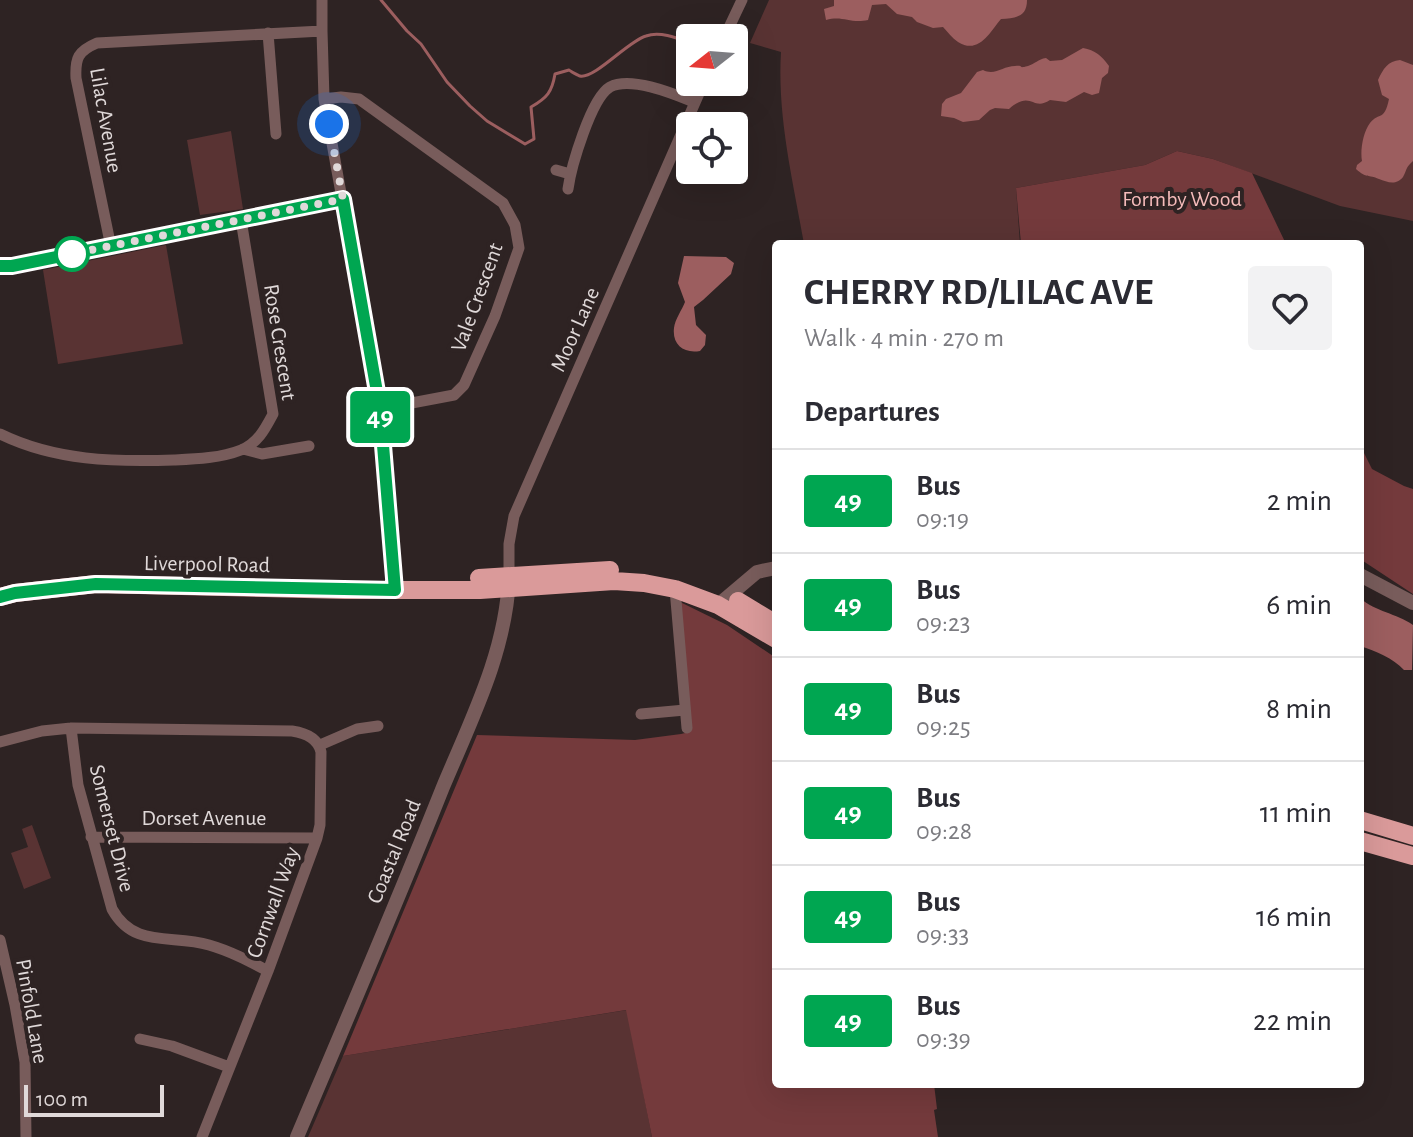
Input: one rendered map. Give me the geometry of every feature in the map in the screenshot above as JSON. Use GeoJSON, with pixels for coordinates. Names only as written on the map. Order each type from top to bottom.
{"type":"FeatureCollection","features":[{"type":"Feature","properties":{"kind":"highway","name":"Liverpool Road"},"geometry":{"type":"LineString","coordinates":[[509,583],[614,569],[669,575],[722,600]]}},
{"type":"Feature","properties":{"kind":"highway","name":"Liverpool Road"},"geometry":{"type":"LineString","coordinates":[[0,597],[96,584],[405,590],[472,579],[509,583],[644,583],[722,600]]}},
{"type":"Feature","properties":{"kind":"highway"},"geometry":{"type":"LineString","coordinates":[[722,600],[772,622]]}},
{"type":"Feature","properties":{"kind":"highway"},"geometry":{"type":"LineString","coordinates":[[722,600],[772,636]]}},
{"type":"Feature","properties":{"kind":"highway"},"geometry":{"type":"LineString","coordinates":[[1364,821],[1413,836]]}},
{"type":"Feature","properties":{"kind":"highway"},"geometry":{"type":"LineString","coordinates":[[1364,842],[1413,856]]}},
{"type":"Feature","properties":{"kind":"street"},"geometry":{"type":"LineString","coordinates":[[322,0],[324,99],[380,409],[405,590]]}},
{"type":"Feature","properties":{"kind":"street"},"geometry":{"type":"LineString","coordinates":[[731,24],[742,0]]}},
{"type":"Feature","properties":{"kind":"street","name":"Lilac Avenue"},"geometry":{"type":"LineString","coordinates":[[111,247],[76,78],[75,61],[85,48],[97,43],[322,31]]}},
{"type":"Feature","properties":{"kind":"street"},"geometry":{"type":"LineString","coordinates":[[268,33],[276,134]]}},
{"type":"Feature","properties":{"kind":"street"},"geometry":{"type":"LineString","coordinates":[[568,189],[570,174],[593,111],[612,86],[652,87],[694,102]]}},
{"type":"Feature","properties":{"kind":"street","name":"Moor Lane"},"geometry":{"type":"LineString","coordinates":[[509,583],[509,544],[514,516],[697,96]]}},
{"type":"Feature","properties":{"kind":"street","name":"Vale Crescent"},"geometry":{"type":"LineString","coordinates":[[324,99],[359,99],[503,203],[515,225],[517,236],[519,248],[495,316],[464,385],[454,395],[380,409]]}},
{"type":"Feature","properties":{"kind":"street"},"geometry":{"type":"LineString","coordinates":[[556,170],[570,174]]}},
{"type":"Feature","properties":{"kind":"street"},"geometry":{"type":"LineString","coordinates":[[0,266],[111,247],[343,199]]}},
{"type":"Feature","properties":{"kind":"street","name":"Rose Crescent"},"geometry":{"type":"LineString","coordinates":[[241,220],[273,414],[262,436],[243,449]]}},
{"type":"Feature","properties":{"kind":"street"},"geometry":{"type":"LineString","coordinates":[[0,434],[43,452],[125,462],[196,459],[243,449],[262,454],[309,446]]}},
{"type":"Feature","properties":{"kind":"street"},"geometry":{"type":"LineString","coordinates":[[722,600],[757,572],[772,569]]}},
{"type":"Feature","properties":{"kind":"street"},"geometry":{"type":"LineString","coordinates":[[1364,577],[1413,603]]}},
{"type":"Feature","properties":{"kind":"street","name":"Coastal Road"},"geometry":{"type":"LineString","coordinates":[[297,1137],[488,677],[503,630],[509,583]]}},
{"type":"Feature","properties":{"kind":"street"},"geometry":{"type":"LineString","coordinates":[[675,589],[687,728]]}},
{"type":"Feature","properties":{"kind":"street"},"geometry":{"type":"LineString","coordinates":[[641,714],[685,710]]}},
{"type":"Feature","properties":{"kind":"street"},"geometry":{"type":"LineString","coordinates":[[0,742],[42,731],[71,728],[292,731],[313,738],[320,745],[357,729],[378,726]]}},
{"type":"Feature","properties":{"kind":"street","name":"Somerset Drive"},"geometry":{"type":"LineString","coordinates":[[71,728],[78,785],[112,909],[118,920],[138,934],[209,945],[268,971]]}},
{"type":"Feature","properties":{"kind":"street","name":"Cornwall Way"},"geometry":{"type":"LineString","coordinates":[[202,1137],[317,838],[320,825],[320,745]]}},
{"type":"Feature","properties":{"kind":"street","name":"Dorset Avenue"},"geometry":{"type":"LineString","coordinates":[[91,837],[317,838]]}},
{"type":"Feature","properties":{"kind":"street","name":"Pinfold Lane"},"geometry":{"type":"LineString","coordinates":[[0,940],[25,1062],[26,1137]]}},
{"type":"Feature","properties":{"kind":"street"},"geometry":{"type":"LineString","coordinates":[[140,1039],[172,1046],[229,1067]]}},
{"type":"Feature","properties":{"kind":"shaded area"},"geometry":{"type":"Polygon","coordinates":[[[769,0],[1413,0],[1413,221],[1340,206],[1213,159],[1177,151],[1145,165],[1016,188],[1020,240],[803,240],[781,101],[781,52],[750,43],[769,0]]]}},
{"type":"Feature","properties":{"kind":"shaded area"},"geometry":{"type":"Polygon","coordinates":[[[834,0],[1027,0],[1023,13],[1001,19],[983,40],[972,46],[958,42],[943,27],[933,28],[912,17],[897,14],[886,4],[872,5],[868,20],[826,20],[824,9],[834,6],[834,0]]]}},
{"type":"Feature","properties":{"kind":"shaded area"},"geometry":{"type":"Polygon","coordinates":[[[1083,48],[1098,54],[1109,66],[1099,93],[1092,95],[1084,92],[1066,102],[1050,100],[1039,104],[1023,101],[1009,109],[990,110],[979,120],[963,122],[941,116],[942,104],[946,99],[961,93],[977,72],[1024,67],[1046,58],[1050,61],[1062,60],[1083,48]]]}},
{"type":"Feature","properties":{"kind":"shaded area"},"geometry":{"type":"Polygon","coordinates":[[[1400,60],[1413,65],[1413,161],[1400,180],[1391,182],[1365,175],[1356,169],[1362,161],[1361,152],[1368,127],[1373,119],[1383,114],[1389,99],[1382,95],[1378,80],[1386,66],[1400,60]]]}},
{"type":"Feature","properties":{"kind":"shaded area"},"geometry":{"type":"Polygon","coordinates":[[[231,131],[243,209],[200,215],[187,140],[231,131]]]}},
{"type":"Feature","properties":{"kind":"shaded area"},"geometry":{"type":"Polygon","coordinates":[[[166,245],[183,344],[58,364],[43,270],[166,245]]]}},
{"type":"Feature","properties":{"kind":"shaded area"},"geometry":{"type":"Polygon","coordinates":[[[684,256],[726,257],[734,263],[731,274],[694,307],[696,325],[706,335],[705,345],[700,351],[680,347],[674,334],[685,302],[678,283],[684,256]]]}},
{"type":"Feature","properties":{"kind":"shaded area"},"geometry":{"type":"Polygon","coordinates":[[[1364,600],[1413,625],[1412,670],[1404,670],[1384,655],[1364,648],[1364,600]]]}},
{"type":"Feature","properties":{"kind":"shaded area"},"geometry":{"type":"Polygon","coordinates":[[[32,825],[51,878],[24,889],[11,853],[28,847],[22,829],[32,825]]]}},
{"type":"Feature","properties":{"kind":"shaded area"},"geometry":{"type":"Polygon","coordinates":[[[627,1010],[652,1137],[308,1137],[343,1056],[627,1010]]]}},
{"type":"Feature","properties":{"kind":"green space","name":"Formby Wood"},"geometry":{"type":"Polygon","coordinates":[[[1177,151],[1213,159],[1252,173],[1284,240],[1021,240],[1016,188],[1145,165],[1177,151]]]}},
{"type":"Feature","properties":{"kind":"green space"},"geometry":{"type":"Polygon","coordinates":[[[1364,453],[1372,469],[1413,489],[1413,594],[1364,562],[1364,453]]]}},
{"type":"Feature","properties":{"kind":"green space"},"geometry":{"type":"Polygon","coordinates":[[[678,601],[727,625],[772,655],[772,1088],[934,1088],[938,1137],[652,1137],[626,1010],[343,1056],[477,735],[635,740],[689,732],[678,601]]]}},
{"type":"Feature","properties":{"kind":"waterway"},"geometry":{"type":"LineString","coordinates":[[381,0],[470,106],[487,121],[525,144],[534,139],[531,107],[548,94],[555,74],[569,70],[579,76],[594,72],[639,39],[651,35],[676,39]]}},
{"type":"Feature","properties":{"kind":"bus line","name":"49"},"geometry":{"type":"LineString","coordinates":[[0,266],[111,247],[343,199],[380,409],[395,590],[96,584],[0,597]]}},
{"type":"Feature","properties":{"kind":"route"},"geometry":{"type":"LineString","coordinates":[[72,254],[61,256],[343,199],[329,124]]}}]}
